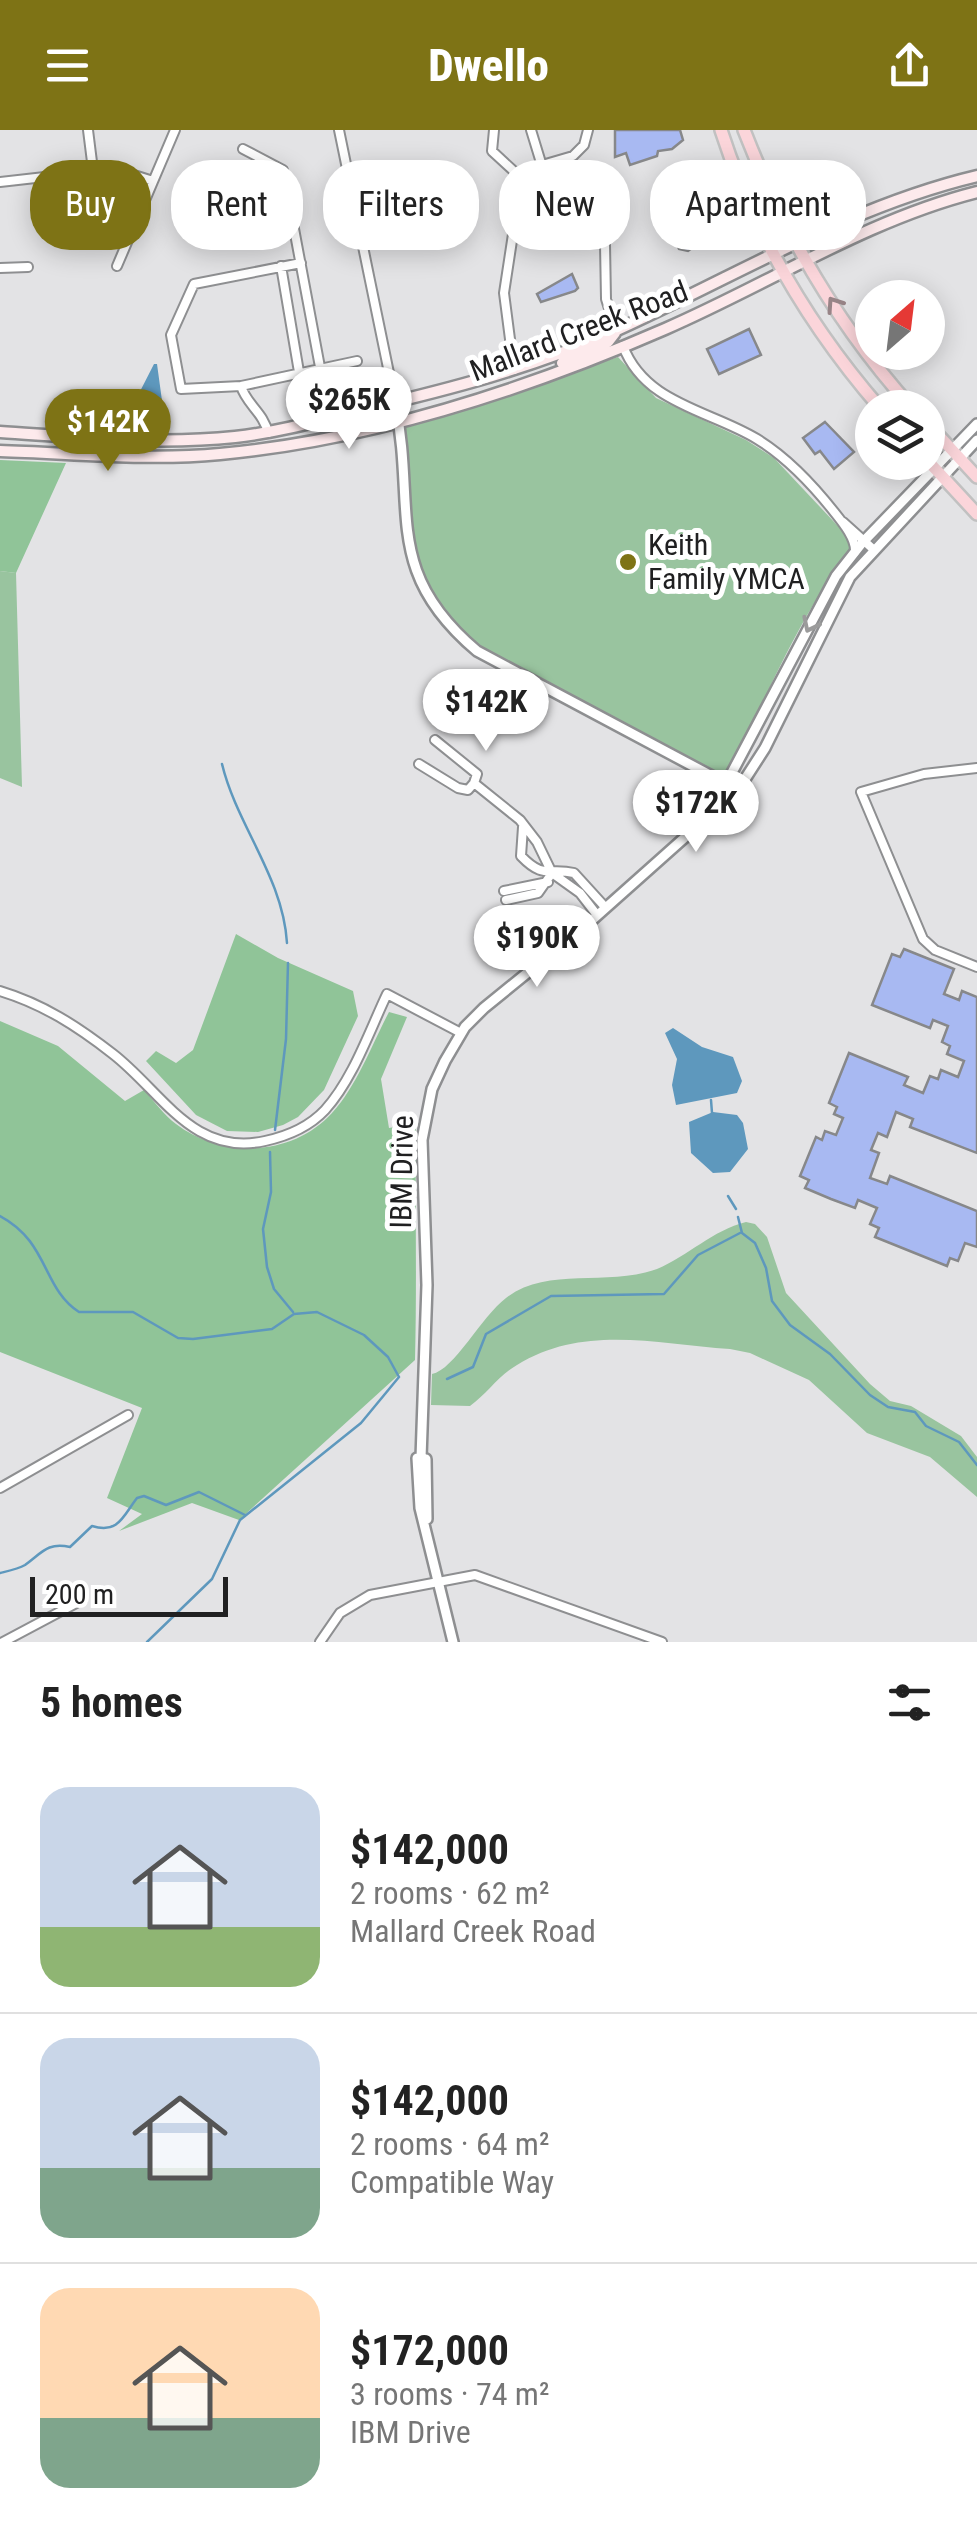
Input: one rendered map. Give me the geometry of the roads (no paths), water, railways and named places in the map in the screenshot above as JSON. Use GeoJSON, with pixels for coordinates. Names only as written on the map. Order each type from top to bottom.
{"type":"FeatureCollection","features":[{"type":"Feature","properties":{"kind":"main road"},"geometry":{"type":"LineString","coordinates":[[721,130],[740,185],[783,273],[866,390]]}},
{"type":"Feature","properties":{"kind":"main road"},"geometry":{"type":"LineString","coordinates":[[744,130],[756,160]]}},
{"type":"Feature","properties":{"kind":"main road","name":"Mallard Creek Road"},"geometry":{"type":"LineString","coordinates":[[866,214],[922,191],[977,176]]}},
{"type":"Feature","properties":{"kind":"main road","name":"Mallard Creek Road"},"geometry":{"type":"LineString","coordinates":[[0,451],[218,455],[399,422],[527,382],[623,346],[918,210],[977,192]]}},
{"type":"Feature","properties":{"kind":"main road","name":"Mallard Creek Road"},"geometry":{"type":"LineString","coordinates":[[0,432],[144,440],[268,433],[514,370],[616,331],[779,250]]}},
{"type":"Feature","properties":{"kind":"main road"},"geometry":{"type":"LineString","coordinates":[[801,250],[830,300],[898,390]]}},
{"type":"Feature","properties":{"kind":"main road"},"geometry":{"type":"LineString","coordinates":[[527,382],[532,374],[608,342],[616,331]]}},
{"type":"Feature","properties":{"kind":"main road"},"geometry":{"type":"LineString","coordinates":[[945,442],[977,477]]}},
{"type":"Feature","properties":{"kind":"main road"},"geometry":{"type":"LineString","coordinates":[[945,480],[977,514]]}},
{"type":"Feature","properties":{"kind":"street"},"geometry":{"type":"LineString","coordinates":[[88,130],[92,160]]}},
{"type":"Feature","properties":{"kind":"street"},"geometry":{"type":"LineString","coordinates":[[117,266],[176,130]]}},
{"type":"Feature","properties":{"kind":"street"},"geometry":{"type":"LineString","coordinates":[[339,130],[399,422],[410,558],[441,618],[488,657],[738,790]]}},
{"type":"Feature","properties":{"kind":"street"},"geometry":{"type":"LineString","coordinates":[[494,130],[492,151],[502,160]]}},
{"type":"Feature","properties":{"kind":"street"},"geometry":{"type":"LineString","coordinates":[[531,130],[540,160]]}},
{"type":"Feature","properties":{"kind":"street"},"geometry":{"type":"LineString","coordinates":[[561,160],[573,156],[584,145],[588,130]]}},
{"type":"Feature","properties":{"kind":"street"},"geometry":{"type":"LineString","coordinates":[[243,149],[282,170],[320,367]]}},
{"type":"Feature","properties":{"kind":"street"},"geometry":{"type":"LineString","coordinates":[[0,182],[30,178]]}},
{"type":"Feature","properties":{"kind":"street"},"geometry":{"type":"LineString","coordinates":[[509,250],[504,292],[514,370]]}},
{"type":"Feature","properties":{"kind":"street"},"geometry":{"type":"LineString","coordinates":[[605,250],[606,299],[616,331]]}},
{"type":"Feature","properties":{"kind":"street"},"geometry":{"type":"LineString","coordinates":[[301,263],[199,281],[190,291],[173,328],[171,344],[181,389],[240,386],[357,361]]}},
{"type":"Feature","properties":{"kind":"street"},"geometry":{"type":"LineString","coordinates":[[281,266],[299,372]]}},
{"type":"Feature","properties":{"kind":"street"},"geometry":{"type":"LineString","coordinates":[[0,268],[28,267]]}},
{"type":"Feature","properties":{"kind":"street"},"geometry":{"type":"LineString","coordinates":[[623,346],[648,385],[774,450],[873,549]]}},
{"type":"Feature","properties":{"kind":"street"},"geometry":{"type":"LineString","coordinates":[[240,386],[265,422],[268,433]]}},
{"type":"Feature","properties":{"kind":"street"},"geometry":{"type":"LineString","coordinates":[[956,454],[977,424]]}},
{"type":"Feature","properties":{"kind":"street"},"geometry":{"type":"LineString","coordinates":[[956,454],[977,440]]}},
{"type":"Feature","properties":{"kind":"street","name":"IBM Drive"},"geometry":{"type":"LineString","coordinates":[[945,462],[956,454]]}},
{"type":"Feature","properties":{"kind":"street","name":"IBM Drive"},"geometry":{"type":"LineString","coordinates":[[708,818],[827,590],[865,540],[923,480]]}},
{"type":"Feature","properties":{"kind":"street","name":"IBM Drive"},"geometry":{"type":"LineString","coordinates":[[426,1528],[423,1407],[427,1285],[422,1140],[432,1089],[461,1033],[484,1008],[601,912],[738,790],[765,748],[839,597],[926,480]]}},
{"type":"Feature","properties":{"kind":"street"},"geometry":{"type":"LineString","coordinates":[[843,522],[854,541],[855,552]]}},
{"type":"Feature","properties":{"kind":"street"},"geometry":{"type":"LineString","coordinates":[[419,764],[463,790],[474,783],[478,774],[473,767],[435,740]]}},
{"type":"Feature","properties":{"kind":"street"},"geometry":{"type":"LineString","coordinates":[[977,768],[924,774],[862,792],[923,939],[936,950],[977,967]]}},
{"type":"Feature","properties":{"kind":"street"},"geometry":{"type":"LineString","coordinates":[[474,783],[523,824],[537,842],[550,878]]}},
{"type":"Feature","properties":{"kind":"street"},"geometry":{"type":"LineString","coordinates":[[523,824],[521,856],[550,878]]}},
{"type":"Feature","properties":{"kind":"street"},"geometry":{"type":"LineString","coordinates":[[505,895],[538,893],[550,878],[574,873],[601,912]]}},
{"type":"Feature","properties":{"kind":"street"},"geometry":{"type":"LineString","coordinates":[[0,991],[61,1016],[118,1057],[186,1126],[213,1139],[250,1144],[292,1135],[324,1112],[341,1089],[387,994],[461,1033]]}},
{"type":"Feature","properties":{"kind":"street","name":"IBM Drive"},"geometry":{"type":"LineString","coordinates":[[423,1407],[418,1428],[417,1483],[452,1642]]}},
{"type":"Feature","properties":{"kind":"street"},"geometry":{"type":"LineString","coordinates":[[0,1488],[128,1415]]}},
{"type":"Feature","properties":{"kind":"street"},"geometry":{"type":"LineString","coordinates":[[320,1642],[351,1604],[370,1595],[468,1575],[486,1576],[662,1642]]}},
{"type":"Feature","properties":{"kind":"street"},"geometry":{"type":"LineString","coordinates":[[3,1642],[82,1600]]}},
{"type":"Feature","properties":{"kind":"water"},"geometry":{"type":"Polygon","coordinates":[[[154,364],[163,408],[155,414],[130,411],[154,364]]]}},
{"type":"Feature","properties":{"kind":"water"},"geometry":{"type":"Polygon","coordinates":[[[673,1028],[702,1047],[733,1057],[742,1081],[737,1093],[676,1105],[672,1085],[677,1059],[665,1033],[673,1028]]]}},
{"type":"Feature","properties":{"kind":"water"},"geometry":{"type":"Polygon","coordinates":[[[713,1112],[737,1115],[743,1123],[748,1149],[730,1172],[713,1173],[691,1153],[689,1122],[713,1112]]]}},
{"type":"Feature","properties":{"kind":"waterway"},"geometry":{"type":"LineString","coordinates":[[222,764],[277,896],[287,943]]}},
{"type":"Feature","properties":{"kind":"waterway"},"geometry":{"type":"LineString","coordinates":[[275,1130],[286,1039],[288,963]]}},
{"type":"Feature","properties":{"kind":"waterway"},"geometry":{"type":"LineString","coordinates":[[711,1100],[712,1113]]}},
{"type":"Feature","properties":{"kind":"waterway"},"geometry":{"type":"LineString","coordinates":[[270,1152],[271,1192],[263,1229],[267,1267],[274,1289],[293,1312]]}},
{"type":"Feature","properties":{"kind":"waterway"},"geometry":{"type":"LineString","coordinates":[[728,1196],[736,1209]]}},
{"type":"Feature","properties":{"kind":"waterway"},"geometry":{"type":"LineString","coordinates":[[0,1216],[28,1239],[58,1291],[79,1312],[133,1312],[178,1338],[193,1339],[272,1329],[294,1314],[317,1312],[364,1335],[388,1357],[399,1377]]}},
{"type":"Feature","properties":{"kind":"waterway"},"geometry":{"type":"LineString","coordinates":[[738,1217],[742,1233],[755,1243],[766,1268],[772,1301],[790,1325],[830,1354],[870,1395],[888,1407],[915,1412],[926,1426],[959,1442],[977,1465]]}},
{"type":"Feature","properties":{"kind":"waterway"},"geometry":{"type":"LineString","coordinates":[[447,1379],[473,1367],[486,1334],[551,1296],[664,1294],[698,1255],[740,1233]]}},
{"type":"Feature","properties":{"kind":"waterway"},"geometry":{"type":"LineString","coordinates":[[147,1642],[212,1579],[240,1520],[361,1423],[399,1377]]}},
{"type":"Feature","properties":{"kind":"waterway"},"geometry":{"type":"LineString","coordinates":[[0,1573],[25,1565],[50,1547],[70,1547],[92,1526],[114,1525],[137,1498],[144,1496],[166,1505],[199,1492],[245,1515]]}},
{"type":"Feature","properties":{"kind":"place","name":"Keith Family YMCA"},"geometry":{"type":"Point","coordinates":[628,562]}}]}
